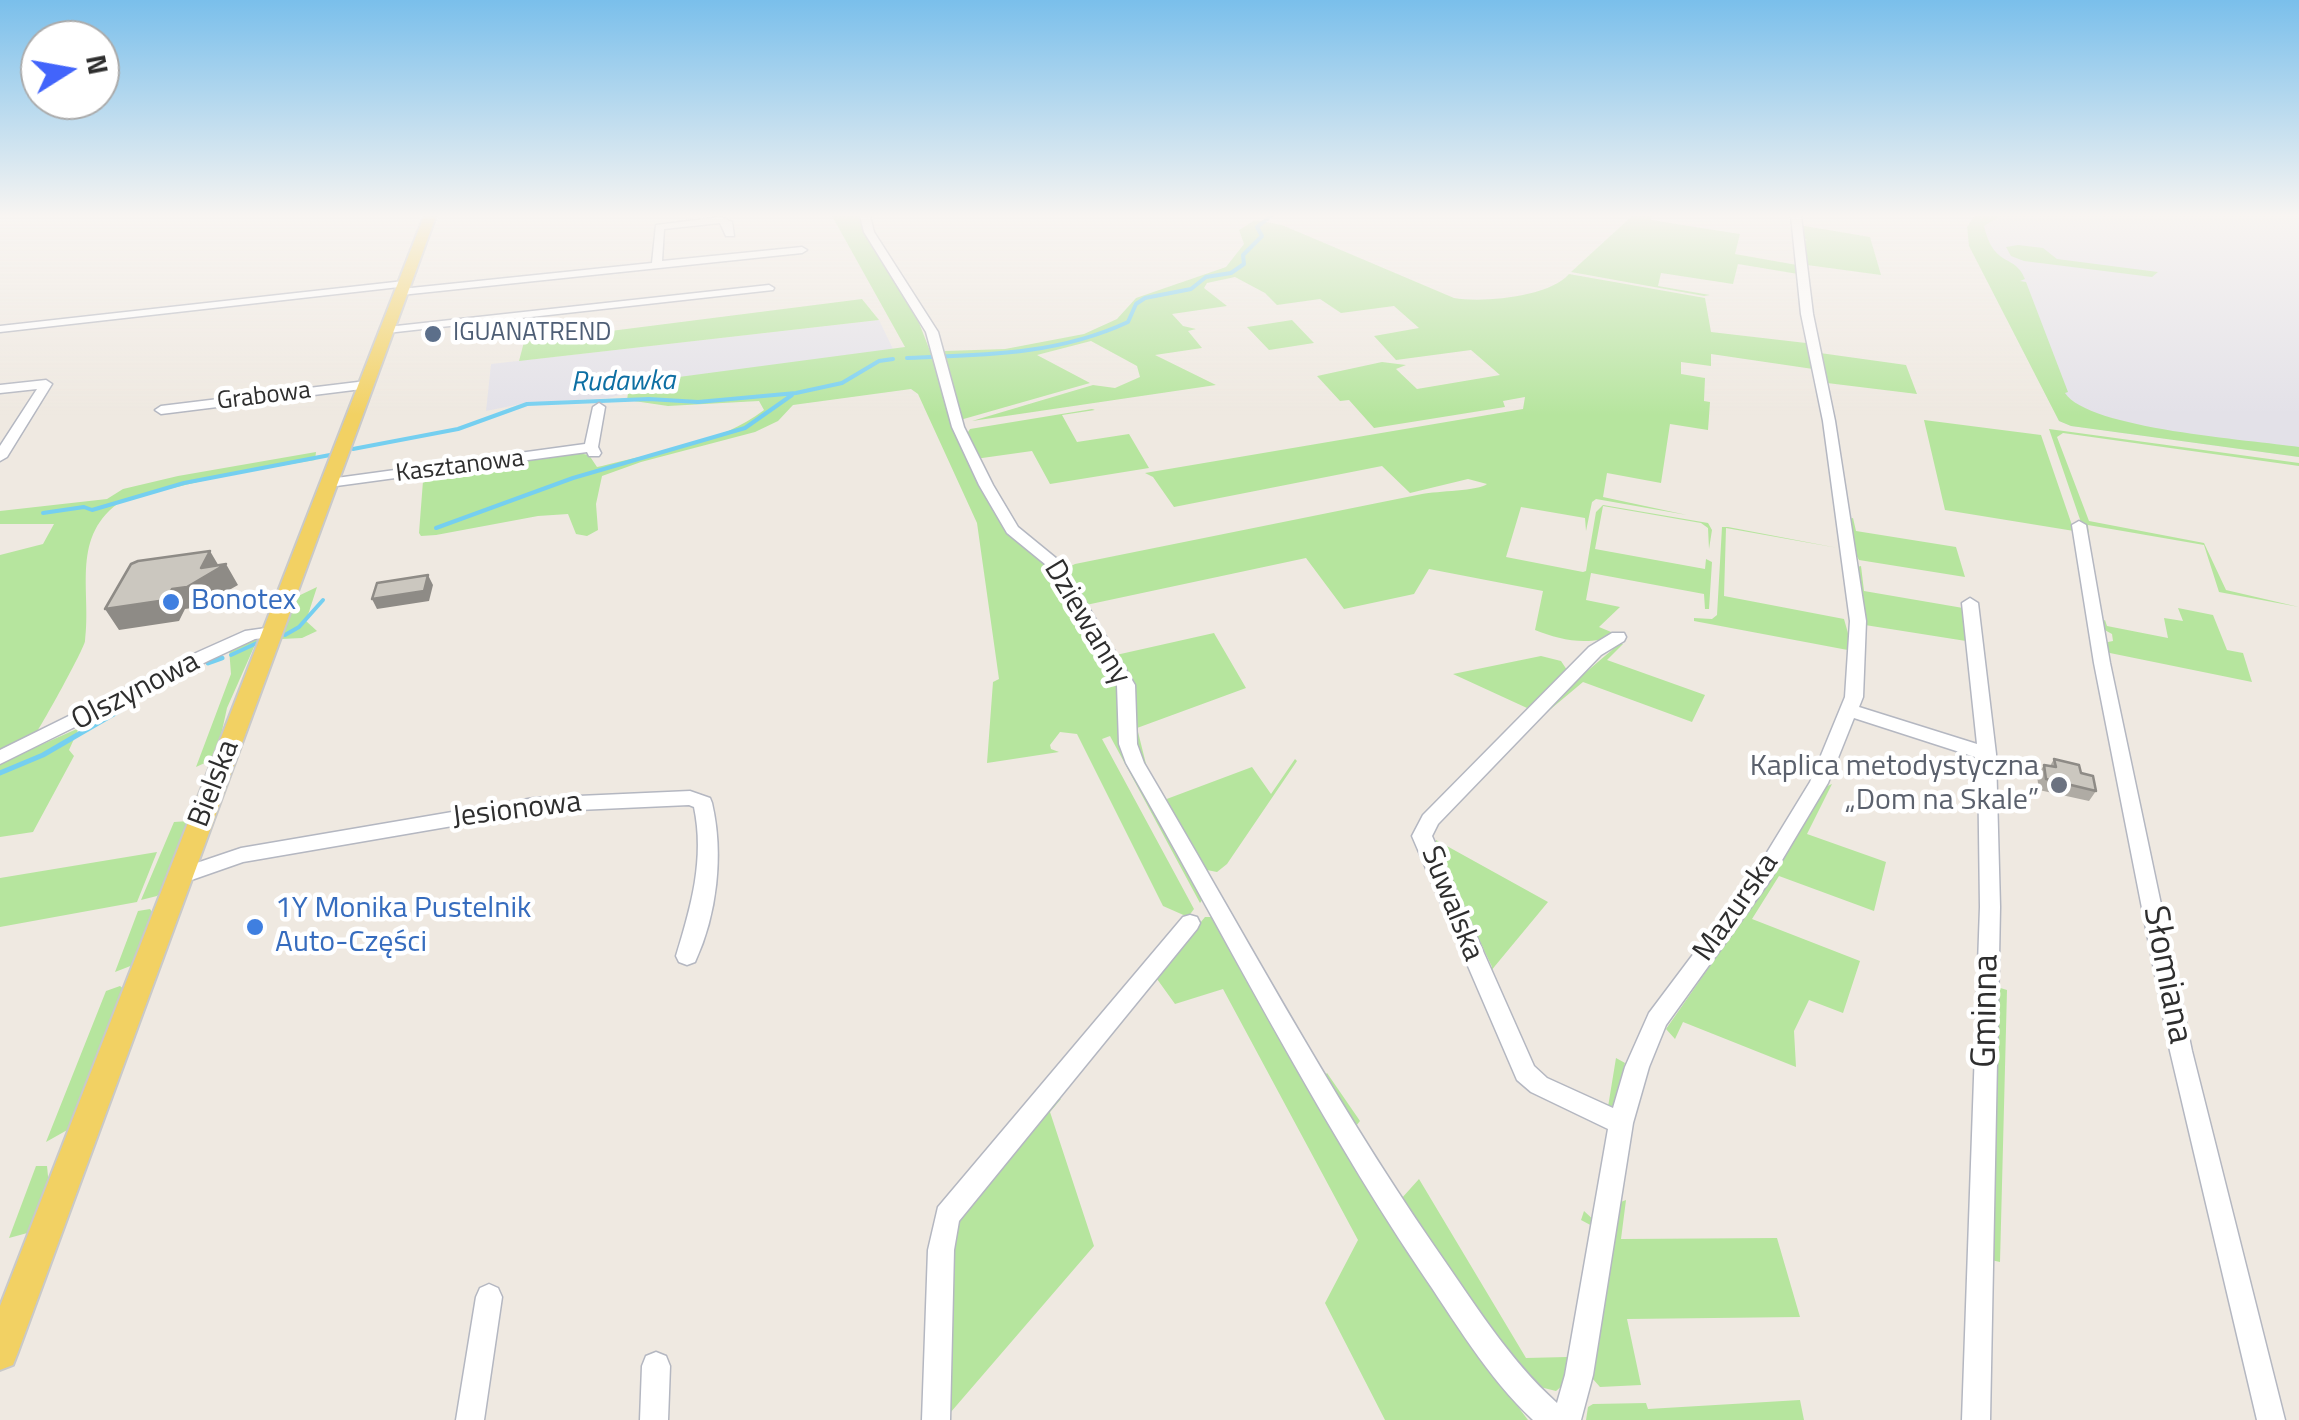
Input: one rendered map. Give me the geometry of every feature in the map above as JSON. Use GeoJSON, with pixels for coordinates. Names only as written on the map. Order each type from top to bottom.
{"type":"FeatureCollection","features":[{"type":"Feature","properties":{"kind":"main road","name":"Bielska"},"geometry":{"type":"LineString","coordinates":[[0,1352],[405,282]]}},
{"type":"Feature","properties":{"kind":"street"},"geometry":{"type":"LineString","coordinates":[[0,329],[466,282]]}},
{"type":"Feature","properties":{"kind":"street","name":"Dziewanny"},"geometry":{"type":"LineString","coordinates":[[901,282],[932,332],[970,455],[1005,518],[1018,536],[1052,560],[1109,651],[1129,695],[1131,754],[1390,1207],[1490,1351],[1554,1420]]}},
{"type":"Feature","properties":{"kind":"street","name":"Mazurska"},"geometry":{"type":"LineString","coordinates":[[1567,1420],[1621,1123],[1637,1067],[1657,1020],[1762,877],[1819,782],[1851,711],[1858,621],[1829,422],[1803,282]]}},
{"type":"Feature","properties":{"kind":"street"},"geometry":{"type":"LineString","coordinates":[[387,330],[769,288]]}},
{"type":"Feature","properties":{"kind":"street"},"geometry":{"type":"LineString","coordinates":[[0,389],[46,384],[0,457]]}},
{"type":"Feature","properties":{"kind":"street","name":"Grabowa"},"geometry":{"type":"LineString","coordinates":[[161,410],[366,385]]}},
{"type":"Feature","properties":{"kind":"street","name":"Kasztanowa"},"geometry":{"type":"LineString","coordinates":[[328,483],[593,450],[599,408]]}},
{"type":"Feature","properties":{"kind":"street","name":"Słomiana"},"geometry":{"type":"LineString","coordinates":[[2079,525],[2102,662],[2182,1052],[2272,1420]]}},
{"type":"Feature","properties":{"kind":"street","name":"Gminna"},"geometry":{"type":"LineString","coordinates":[[1970,603],[1986,754],[1990,907],[1976,1420]]}},
{"type":"Feature","properties":{"kind":"street","name":"Olszynowa"},"geometry":{"type":"LineString","coordinates":[[0,758],[204,656],[251,635],[273,632]]}},
{"type":"Feature","properties":{"kind":"street","name":"Suwalska"},"geometry":{"type":"LineString","coordinates":[[1618,637],[1596,652],[1430,820],[1422,836],[1525,1073],[1540,1085],[1621,1123]]}},
{"type":"Feature","properties":{"kind":"street"},"geometry":{"type":"LineString","coordinates":[[1851,711],[1986,754]]}},
{"type":"Feature","properties":{"kind":"street","name":"Jesionowa"},"geometry":{"type":"LineString","coordinates":[[180,876],[241,855],[525,806],[690,798],[703,803],[709,825],[708,882],[687,956]]}},
{"type":"Feature","properties":{"kind":"street"},"geometry":{"type":"LineString","coordinates":[[936,1420],[941,1250],[947,1216],[1190,923]]}},
{"type":"Feature","properties":{"kind":"street"},"geometry":{"type":"LineString","coordinates":[[470,1420],[490,1296]]}},
{"type":"Feature","properties":{"kind":"street"},"geometry":{"type":"LineString","coordinates":[[654,1420],[656,1366]]}},
{"type":"Feature","properties":{"kind":"shaded area"},"geometry":{"type":"Polygon","coordinates":[[[1999,282],[2299,282],[2299,457],[2071,426],[2059,421],[1999,282]]]}},
{"type":"Feature","properties":{"kind":"shaded area"},"geometry":{"type":"Polygon","coordinates":[[[879,320],[894,351],[641,382],[628,393],[608,398],[526,403],[486,411],[491,364],[879,320]]]}},
{"type":"Feature","properties":{"kind":"green space"},"geometry":{"type":"Polygon","coordinates":[[[869,282],[897,282],[916,315],[982,485],[1052,568],[1121,686],[1123,733],[1203,899],[1200,903],[1110,736],[1102,739],[1194,909],[1188,917],[1163,906],[1077,734],[1060,732],[1050,745],[1059,752],[987,763],[993,682],[999,679],[977,523],[918,394],[911,389],[793,405],[778,421],[755,432],[602,476],[596,504],[598,530],[587,536],[576,534],[568,514],[436,535],[419,533],[423,481],[434,474],[572,452],[589,455],[597,467],[708,439],[764,410],[759,401],[668,406],[627,400],[628,393],[641,382],[905,347],[869,282]]]}},
{"type":"Feature","properties":{"kind":"green space"},"geometry":{"type":"Polygon","coordinates":[[[1182,282],[1210,282],[1204,288],[1227,306],[1172,314],[1183,326],[1196,329],[1188,331],[1202,348],[1155,355],[1216,385],[972,421],[1093,385],[1115,388],[1140,377],[1137,366],[1091,341],[1037,355],[1090,383],[960,420],[944,366],[945,351],[1005,349],[1084,334],[1117,319],[1136,298],[1182,282]]]}},
{"type":"Feature","properties":{"kind":"green space"},"geometry":{"type":"Polygon","coordinates":[[[1245,282],[1417,282],[1454,298],[1481,300],[1532,293],[1559,282],[1616,282],[1705,298],[1711,332],[1806,343],[1807,334],[1813,369],[1711,354],[1711,366],[1681,362],[1681,374],[1705,378],[1704,401],[1710,402],[1708,430],[1670,424],[1661,483],[1607,473],[1603,497],[1687,515],[1596,499],[1586,531],[1585,518],[1521,507],[1506,557],[1583,572],[1596,512],[1603,505],[1708,523],[1712,530],[1709,549],[1708,528],[1701,523],[1603,506],[1595,549],[1705,569],[1706,559],[1712,562],[1709,609],[1705,609],[1704,594],[1591,573],[1586,600],[1620,607],[1599,627],[1616,634],[1575,641],[1535,630],[1543,591],[1429,569],[1414,594],[1344,609],[1306,558],[1086,605],[1063,570],[1075,564],[1487,484],[1468,479],[1410,493],[1382,466],[1174,507],[1153,477],[1145,473],[1523,409],[1525,397],[1503,401],[1505,407],[1374,428],[1349,400],[1340,401],[1317,376],[1382,362],[1406,365],[1396,369],[1417,389],[1500,375],[1471,350],[1396,360],[1374,336],[1419,328],[1394,306],[1341,313],[1320,299],[1277,305],[1245,282]]]}},
{"type":"Feature","properties":{"kind":"green space"},"geometry":{"type":"Polygon","coordinates":[[[1628,282],[1659,282],[1658,286],[1710,295],[1628,282]]]}},
{"type":"Feature","properties":{"kind":"green space"},"geometry":{"type":"Polygon","coordinates":[[[1988,282],[2026,282],[2068,392],[2065,393],[2080,405],[2105,416],[2173,431],[2299,447],[2299,457],[2071,426],[2059,421],[1988,282]]]}},
{"type":"Feature","properties":{"kind":"green space"},"geometry":{"type":"Polygon","coordinates":[[[862,299],[879,320],[519,361],[524,342],[862,299]]]}},
{"type":"Feature","properties":{"kind":"green space"},"geometry":{"type":"Polygon","coordinates":[[[1292,320],[1314,343],[1269,350],[1247,327],[1292,320]]]}},
{"type":"Feature","properties":{"kind":"green space"},"geometry":{"type":"Polygon","coordinates":[[[1820,353],[1906,365],[1917,394],[1827,383],[1820,353]]]}},
{"type":"Feature","properties":{"kind":"green space"},"geometry":{"type":"Polygon","coordinates":[[[1092,409],[1095,410],[1062,415],[1077,442],[1129,434],[1149,468],[1050,484],[1032,451],[975,459],[966,435],[970,429],[1092,409]]]}},
{"type":"Feature","properties":{"kind":"green space"},"geometry":{"type":"Polygon","coordinates":[[[1924,420],[2041,435],[2074,531],[1945,510],[1924,420]]]}},
{"type":"Feature","properties":{"kind":"green space"},"geometry":{"type":"Polygon","coordinates":[[[2049,429],[2299,463],[2063,433],[2057,437],[2089,521],[2204,543],[2226,590],[2299,607],[2219,592],[2204,545],[2088,525],[2089,535],[2085,534],[2049,429]]]}},
{"type":"Feature","properties":{"kind":"green space"},"geometry":{"type":"Polygon","coordinates":[[[316,452],[315,460],[231,474],[123,500],[106,514],[95,530],[86,564],[83,647],[34,736],[0,753],[0,555],[43,544],[54,524],[0,524],[0,511],[107,499],[123,489],[178,476],[316,452]]]}},
{"type":"Feature","properties":{"kind":"green space"},"geometry":{"type":"Polygon","coordinates":[[[1853,518],[1856,531],[1956,547],[1965,577],[1859,560],[1849,519],[1853,518]]]}},
{"type":"Feature","properties":{"kind":"green space"},"geometry":{"type":"Polygon","coordinates":[[[1722,527],[1838,548],[1726,528],[1724,596],[1844,619],[1853,651],[1694,621],[1717,615],[1722,527]]]}},
{"type":"Feature","properties":{"kind":"green space"},"geometry":{"type":"Polygon","coordinates":[[[1861,566],[1864,591],[1963,608],[1968,661],[1966,641],[1865,625],[1857,567],[1861,566]]]}},
{"type":"Feature","properties":{"kind":"green space"},"geometry":{"type":"Polygon","coordinates":[[[317,587],[306,621],[317,631],[302,638],[281,639],[294,598],[317,587]]]}},
{"type":"Feature","properties":{"kind":"green space"},"geometry":{"type":"Polygon","coordinates":[[[2178,608],[2213,615],[2227,650],[2243,653],[2252,682],[2105,652],[2103,643],[2113,641],[2112,634],[2101,628],[2101,622],[2168,638],[2164,618],[2183,621],[2178,608]]]}},
{"type":"Feature","properties":{"kind":"green space"},"geometry":{"type":"Polygon","coordinates":[[[1214,633],[1246,688],[1137,728],[1147,768],[1135,752],[1116,655],[1214,633]]]}},
{"type":"Feature","properties":{"kind":"green space"},"geometry":{"type":"Polygon","coordinates":[[[258,638],[227,708],[218,749],[209,761],[196,767],[231,674],[229,648],[258,638]]]}},
{"type":"Feature","properties":{"kind":"green space"},"geometry":{"type":"Polygon","coordinates":[[[1623,644],[1607,660],[1705,695],[1692,722],[1583,682],[1540,718],[1558,696],[1623,644]]]}},
{"type":"Feature","properties":{"kind":"green space"},"geometry":{"type":"Polygon","coordinates":[[[1541,656],[1561,661],[1569,673],[1527,708],[1453,674],[1541,656]]]}},
{"type":"Feature","properties":{"kind":"green space"},"geometry":{"type":"Polygon","coordinates":[[[79,728],[69,750],[74,756],[33,832],[0,837],[0,763],[79,728]]]}},
{"type":"Feature","properties":{"kind":"green space"},"geometry":{"type":"Polygon","coordinates":[[[1295,759],[1227,864],[1217,872],[1207,870],[1164,800],[1252,767],[1271,794],[1295,759]]]}},
{"type":"Feature","properties":{"kind":"green space"},"geometry":{"type":"Polygon","coordinates":[[[1832,784],[1807,834],[1886,862],[1874,911],[1779,876],[1752,919],[1860,961],[1843,1013],[1809,1000],[1794,1031],[1796,1067],[1683,1022],[1675,1039],[1666,1029],[1774,874],[1825,787],[1832,784]]]}},
{"type":"Feature","properties":{"kind":"green space"},"geometry":{"type":"Polygon","coordinates":[[[189,821],[165,889],[157,896],[141,900],[174,822],[189,821]]]}},
{"type":"Feature","properties":{"kind":"green space"},"geometry":{"type":"Polygon","coordinates":[[[1436,840],[1548,902],[1490,972],[1535,1073],[1608,1107],[1616,1058],[1625,1063],[1612,1108],[1604,1108],[1538,1077],[1532,1071],[1487,971],[1492,967],[1435,846],[1436,840]]]}},
{"type":"Feature","properties":{"kind":"green space"},"geometry":{"type":"Polygon","coordinates":[[[157,852],[137,902],[0,927],[0,878],[157,852]]]}},
{"type":"Feature","properties":{"kind":"green space"},"geometry":{"type":"Polygon","coordinates":[[[150,909],[155,916],[133,965],[115,972],[138,911],[150,909]]]}},
{"type":"Feature","properties":{"kind":"green space"},"geometry":{"type":"Polygon","coordinates":[[[1205,917],[1214,917],[1482,1359],[1528,1420],[1385,1420],[1325,1303],[1358,1240],[1223,989],[1175,1004],[1157,979],[1205,917]]]}},
{"type":"Feature","properties":{"kind":"green space"},"geometry":{"type":"Polygon","coordinates":[[[120,986],[126,991],[69,1129],[46,1142],[106,991],[120,986]]]}},
{"type":"Feature","properties":{"kind":"green space"},"geometry":{"type":"Polygon","coordinates":[[[1997,987],[2007,990],[2000,1262],[1991,1260],[1997,987]]]}},
{"type":"Feature","properties":{"kind":"green space"},"geometry":{"type":"Polygon","coordinates":[[[1327,1073],[1360,1121],[1356,1126],[1401,1199],[1419,1179],[1526,1358],[1567,1357],[1595,1231],[1563,1385],[1556,1391],[1532,1385],[1431,1253],[1324,1076],[1327,1073]]]}},
{"type":"Feature","properties":{"kind":"green space"},"geometry":{"type":"Polygon","coordinates":[[[1053,1099],[1061,1099],[1050,1112],[1094,1246],[944,1420],[956,1225],[1053,1099]]]}},
{"type":"Feature","properties":{"kind":"green space"},"geometry":{"type":"Polygon","coordinates":[[[36,1166],[47,1166],[49,1186],[31,1232],[9,1238],[36,1166]]]}},
{"type":"Feature","properties":{"kind":"green space"},"geometry":{"type":"Polygon","coordinates":[[[1626,1200],[1621,1239],[1777,1238],[1800,1317],[1627,1319],[1641,1385],[1600,1387],[1592,1378],[1618,1203],[1626,1200]]]}},
{"type":"Feature","properties":{"kind":"green space"},"geometry":{"type":"Polygon","coordinates":[[[1584,1211],[1597,1223],[1596,1228],[1581,1220],[1584,1211]]]}},
{"type":"Feature","properties":{"kind":"green space"},"geometry":{"type":"Polygon","coordinates":[[[1800,1400],[1804,1420],[1586,1420],[1588,1407],[1593,1404],[1646,1403],[1648,1409],[1800,1400]]]}},
{"type":"Feature","properties":{"kind":"building"},"geometry":{"type":"Polygon","coordinates":[[[210,551],[201,568],[226,564],[187,587],[172,589],[166,600],[105,609],[131,564],[210,551]]]}},
{"type":"Feature","properties":{"kind":"building"},"geometry":{"type":"Polygon","coordinates":[[[428,575],[424,591],[372,599],[377,583],[428,575]]]}},
{"type":"Feature","properties":{"kind":"building"},"geometry":{"type":"Polygon","coordinates":[[[2054,759],[2079,765],[2081,773],[2093,776],[2096,791],[2046,779],[2044,765],[2056,767],[2054,759]]]}},
{"type":"Feature","properties":{"kind":"waterway","name":"Rudawka"},"geometry":{"type":"LineString","coordinates":[[907,358],[1020,351],[1074,341],[1128,322],[1136,304],[1145,298],[1191,289],[1199,282]]}},
{"type":"Feature","properties":{"kind":"waterway","name":"Rudawka"},"geometry":{"type":"LineString","coordinates":[[353,449],[458,429],[527,404],[649,399],[698,402],[796,393],[842,383],[879,361],[893,359]]}},
{"type":"Feature","properties":{"kind":"waterway"},"geometry":{"type":"LineString","coordinates":[[436,528],[573,478],[745,428],[792,395]]}},
{"type":"Feature","properties":{"kind":"waterway","name":"Rudawka"},"geometry":{"type":"LineString","coordinates":[[43,513],[84,507],[92,510],[184,483],[330,455]]}},
{"type":"Feature","properties":{"kind":"waterway"},"geometry":{"type":"LineString","coordinates":[[285,635],[299,627],[323,600]]}},
{"type":"Feature","properties":{"kind":"waterway"},"geometry":{"type":"LineString","coordinates":[[231,655],[257,643]]}},
{"type":"Feature","properties":{"kind":"waterway"},"geometry":{"type":"LineString","coordinates":[[208,663],[222,658]]}},
{"type":"Feature","properties":{"kind":"waterway"},"geometry":{"type":"LineString","coordinates":[[0,773],[43,755],[184,673]]}},
{"type":"Feature","properties":{"kind":"place","name":"IGUANATREND"},"geometry":{"type":"Point","coordinates":[433,334]}},
{"type":"Feature","properties":{"kind":"place","name":"Bonotex"},"geometry":{"type":"Point","coordinates":[171,602]}},
{"type":"Feature","properties":{"kind":"place","name":"Kaplica metodystyczna „Dom na Skale”"},"geometry":{"type":"Point","coordinates":[2059,785]}},
{"type":"Feature","properties":{"kind":"place","name":"1Y Monika Pustelnik Auto-Części"},"geometry":{"type":"Point","coordinates":[255,927]}}]}
